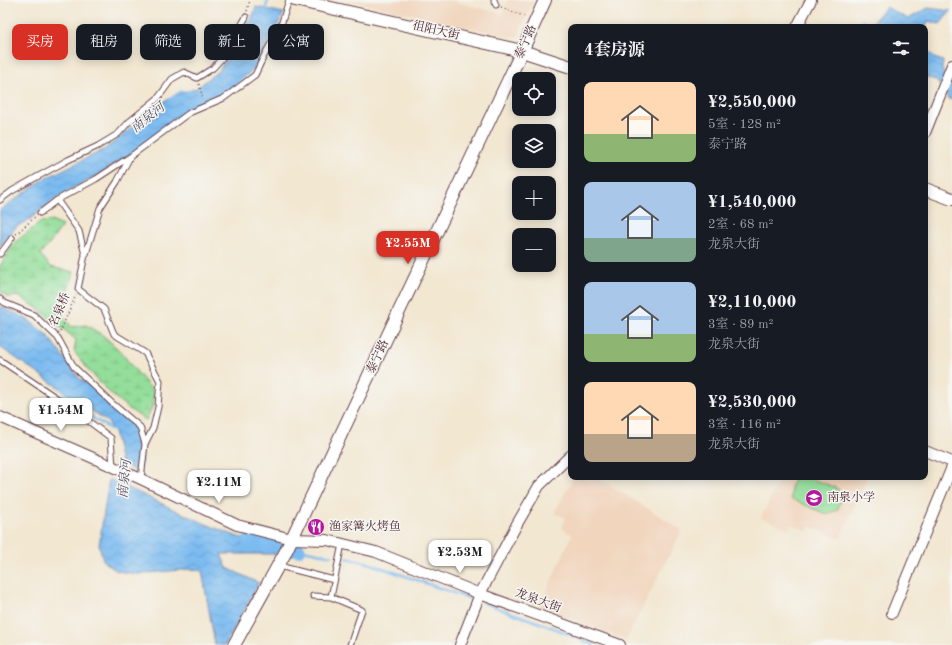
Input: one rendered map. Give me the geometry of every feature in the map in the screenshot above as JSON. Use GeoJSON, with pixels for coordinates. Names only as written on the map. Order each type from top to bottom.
{"type":"FeatureCollection","features":[{"type":"Feature","properties":{"kind":"street","name":"徂阳大街"},"geometry":{"type":"LineString","coordinates":[[294,0],[522,51],[568,66]]}},
{"type":"Feature","properties":{"kind":"street","name":"泰宁路"},"geometry":{"type":"LineString","coordinates":[[234,645],[292,539],[545,0]]}},
{"type":"Feature","properties":{"kind":"street"},"geometry":{"type":"LineString","coordinates":[[799,24],[811,0]]}},
{"type":"Feature","properties":{"kind":"street"},"geometry":{"type":"LineString","coordinates":[[928,126],[952,65]]}},
{"type":"Feature","properties":{"kind":"street"},"geometry":{"type":"LineString","coordinates":[[928,190],[952,199]]}},
{"type":"Feature","properties":{"kind":"street","name":"龙泉大街"},"geometry":{"type":"LineString","coordinates":[[0,417],[113,468],[141,479],[237,525],[292,539],[327,540],[376,552],[480,594],[620,645]]}},
{"type":"Feature","properties":{"kind":"street"},"geometry":{"type":"LineString","coordinates":[[928,453],[952,462]]}},
{"type":"Feature","properties":{"kind":"street"},"geometry":{"type":"LineString","coordinates":[[460,645],[480,594],[517,524],[539,486],[568,458]]}},
{"type":"Feature","properties":{"kind":"street"},"geometry":{"type":"LineString","coordinates":[[892,613],[952,467]]}},
{"type":"Feature","properties":{"kind":"lane"},"geometry":{"type":"LineString","coordinates":[[40,213],[57,200],[96,179],[131,156],[183,117],[224,98],[255,75],[294,0]]}},
{"type":"Feature","properties":{"kind":"lane"},"geometry":{"type":"LineString","coordinates":[[0,200],[12,191],[35,178],[98,146],[118,134],[129,122],[158,98],[172,79],[184,72],[197,78],[212,68],[223,57],[246,17]]}},
{"type":"Feature","properties":{"kind":"lane"},"geometry":{"type":"LineString","coordinates":[[131,156],[117,182],[100,208],[85,255],[78,289],[104,309],[114,334],[145,353],[160,381],[158,407],[153,428],[145,444],[141,479]]}},
{"type":"Feature","properties":{"kind":"lane"},"geometry":{"type":"LineString","coordinates":[[57,200],[79,231],[85,255]]}},
{"type":"Feature","properties":{"kind":"lane"},"geometry":{"type":"LineString","coordinates":[[0,254],[12,238]]}},
{"type":"Feature","properties":{"kind":"lane"},"geometry":{"type":"LineString","coordinates":[[0,299],[5,303],[34,315],[58,338],[74,367],[114,405],[140,427],[145,444]]}},
{"type":"Feature","properties":{"kind":"lane"},"geometry":{"type":"LineString","coordinates":[[0,360],[67,405],[112,438],[113,468]]}},
{"type":"Feature","properties":{"kind":"lane"},"geometry":{"type":"LineString","coordinates":[[331,597],[342,544]]}},
{"type":"Feature","properties":{"kind":"lane"},"geometry":{"type":"LineString","coordinates":[[278,566],[334,580]]}},
{"type":"Feature","properties":{"kind":"lane"},"geometry":{"type":"LineString","coordinates":[[314,596],[331,597],[362,610],[350,645]]}},
{"type":"Feature","properties":{"kind":"path"},"geometry":{"type":"LineString","coordinates":[[246,17],[250,0]]}},
{"type":"Feature","properties":{"kind":"path"},"geometry":{"type":"LineString","coordinates":[[504,8],[536,21]]}},
{"type":"Feature","properties":{"kind":"path"},"geometry":{"type":"LineString","coordinates":[[197,78],[205,106]]}},
{"type":"Feature","properties":{"kind":"path"},"geometry":{"type":"LineString","coordinates":[[12,238],[40,213]]}},
{"type":"Feature","properties":{"kind":"path","name":"名泉桥"},"geometry":{"type":"LineString","coordinates":[[58,338],[78,289]]}},
{"type":"Feature","properties":{"kind":"shaded area"},"geometry":{"type":"Polygon","coordinates":[[[349,0],[449,0],[502,14],[508,0],[534,0],[518,36],[508,37],[349,0]]]}},
{"type":"Feature","properties":{"kind":"shaded area"},"geometry":{"type":"Polygon","coordinates":[[[572,480],[602,480],[682,530],[626,640],[539,608],[572,535],[562,528],[566,518],[554,513],[572,480]]]}},
{"type":"Feature","properties":{"kind":"shaded area","name":"南泉小学"},"geometry":{"type":"Polygon","coordinates":[[[779,480],[866,480],[840,539],[810,526],[807,531],[792,524],[789,529],[761,518],[779,480]]]}},
{"type":"Feature","properties":{"kind":"green space"},"geometry":{"type":"Polygon","coordinates":[[[52,221],[62,226],[49,245],[40,254],[51,267],[74,272],[60,313],[72,327],[86,325],[104,336],[120,351],[154,392],[152,408],[146,420],[115,398],[89,371],[74,351],[76,340],[67,332],[40,310],[18,296],[8,297],[0,291],[0,266],[14,243],[41,222],[52,221]]]}},
{"type":"Feature","properties":{"kind":"green space"},"geometry":{"type":"Polygon","coordinates":[[[794,480],[814,480],[837,488],[842,499],[837,510],[826,514],[791,499],[791,486],[794,480]]]}},
{"type":"Feature","properties":{"kind":"water"},"geometry":{"type":"Polygon","coordinates":[[[256,7],[284,13],[278,24],[268,24],[268,43],[260,59],[260,24],[247,24],[248,22],[250,23],[256,7]]]}},
{"type":"Feature","properties":{"kind":"water"},"geometry":{"type":"Polygon","coordinates":[[[886,7],[908,19],[928,8],[951,11],[940,24],[928,21],[927,24],[861,24],[863,21],[873,22],[886,7]]]}},
{"type":"Feature","properties":{"kind":"water"},"geometry":{"type":"Polygon","coordinates":[[[928,51],[934,58],[943,61],[942,70],[952,84],[952,100],[948,98],[936,80],[928,78],[928,51]]]}},
{"type":"Feature","properties":{"kind":"water"},"geometry":{"type":"Polygon","coordinates":[[[226,60],[259,60],[255,68],[227,93],[188,111],[129,155],[54,200],[30,219],[16,227],[0,246],[0,210],[44,179],[105,149],[165,101],[197,88],[218,71],[226,60]]]}},
{"type":"Feature","properties":{"kind":"water"},"geometry":{"type":"Polygon","coordinates":[[[0,306],[27,319],[47,335],[79,378],[94,389],[110,406],[137,428],[143,442],[140,473],[121,463],[115,435],[108,422],[0,347],[0,306]]]}},
{"type":"Feature","properties":{"kind":"water"},"geometry":{"type":"Polygon","coordinates":[[[109,479],[220,530],[241,538],[268,544],[278,548],[276,554],[221,554],[227,568],[259,583],[225,645],[215,645],[202,571],[192,569],[137,574],[117,571],[104,562],[99,545],[109,479]]]}},
{"type":"Feature","properties":{"kind":"waterway","name":"南泉河"},"geometry":{"type":"LineString","coordinates":[[265,11],[268,0]]}},
{"type":"Feature","properties":{"kind":"waterway","name":"南泉河"},"geometry":{"type":"LineString","coordinates":[[169,100],[180,92],[190,91]]}},
{"type":"Feature","properties":{"kind":"waterway","name":"南泉河"},"geometry":{"type":"LineString","coordinates":[[61,388],[93,418],[114,431]]}},
{"type":"Feature","properties":{"kind":"waterway","name":"南泉河"},"geometry":{"type":"LineString","coordinates":[[124,489],[127,476]]}},
{"type":"Feature","properties":{"kind":"waterway"},"geometry":{"type":"LineString","coordinates":[[250,541],[298,549]]}},
{"type":"Feature","properties":{"kind":"waterway"},"geometry":{"type":"LineString","coordinates":[[298,549],[332,556]]}},
{"type":"Feature","properties":{"kind":"waterway"},"geometry":{"type":"LineString","coordinates":[[346,558],[365,562],[471,599]]}},
{"type":"Feature","properties":{"kind":"waterway"},"geometry":{"type":"LineString","coordinates":[[484,603],[559,630],[594,645]]}},
{"type":"Feature","properties":{"kind":"place","name":"南泉小学"},"geometry":{"type":"Point","coordinates":[814,498]}},
{"type":"Feature","properties":{"kind":"place","name":"渔家篝火烤鱼"},"geometry":{"type":"Point","coordinates":[316,527]}}]}
